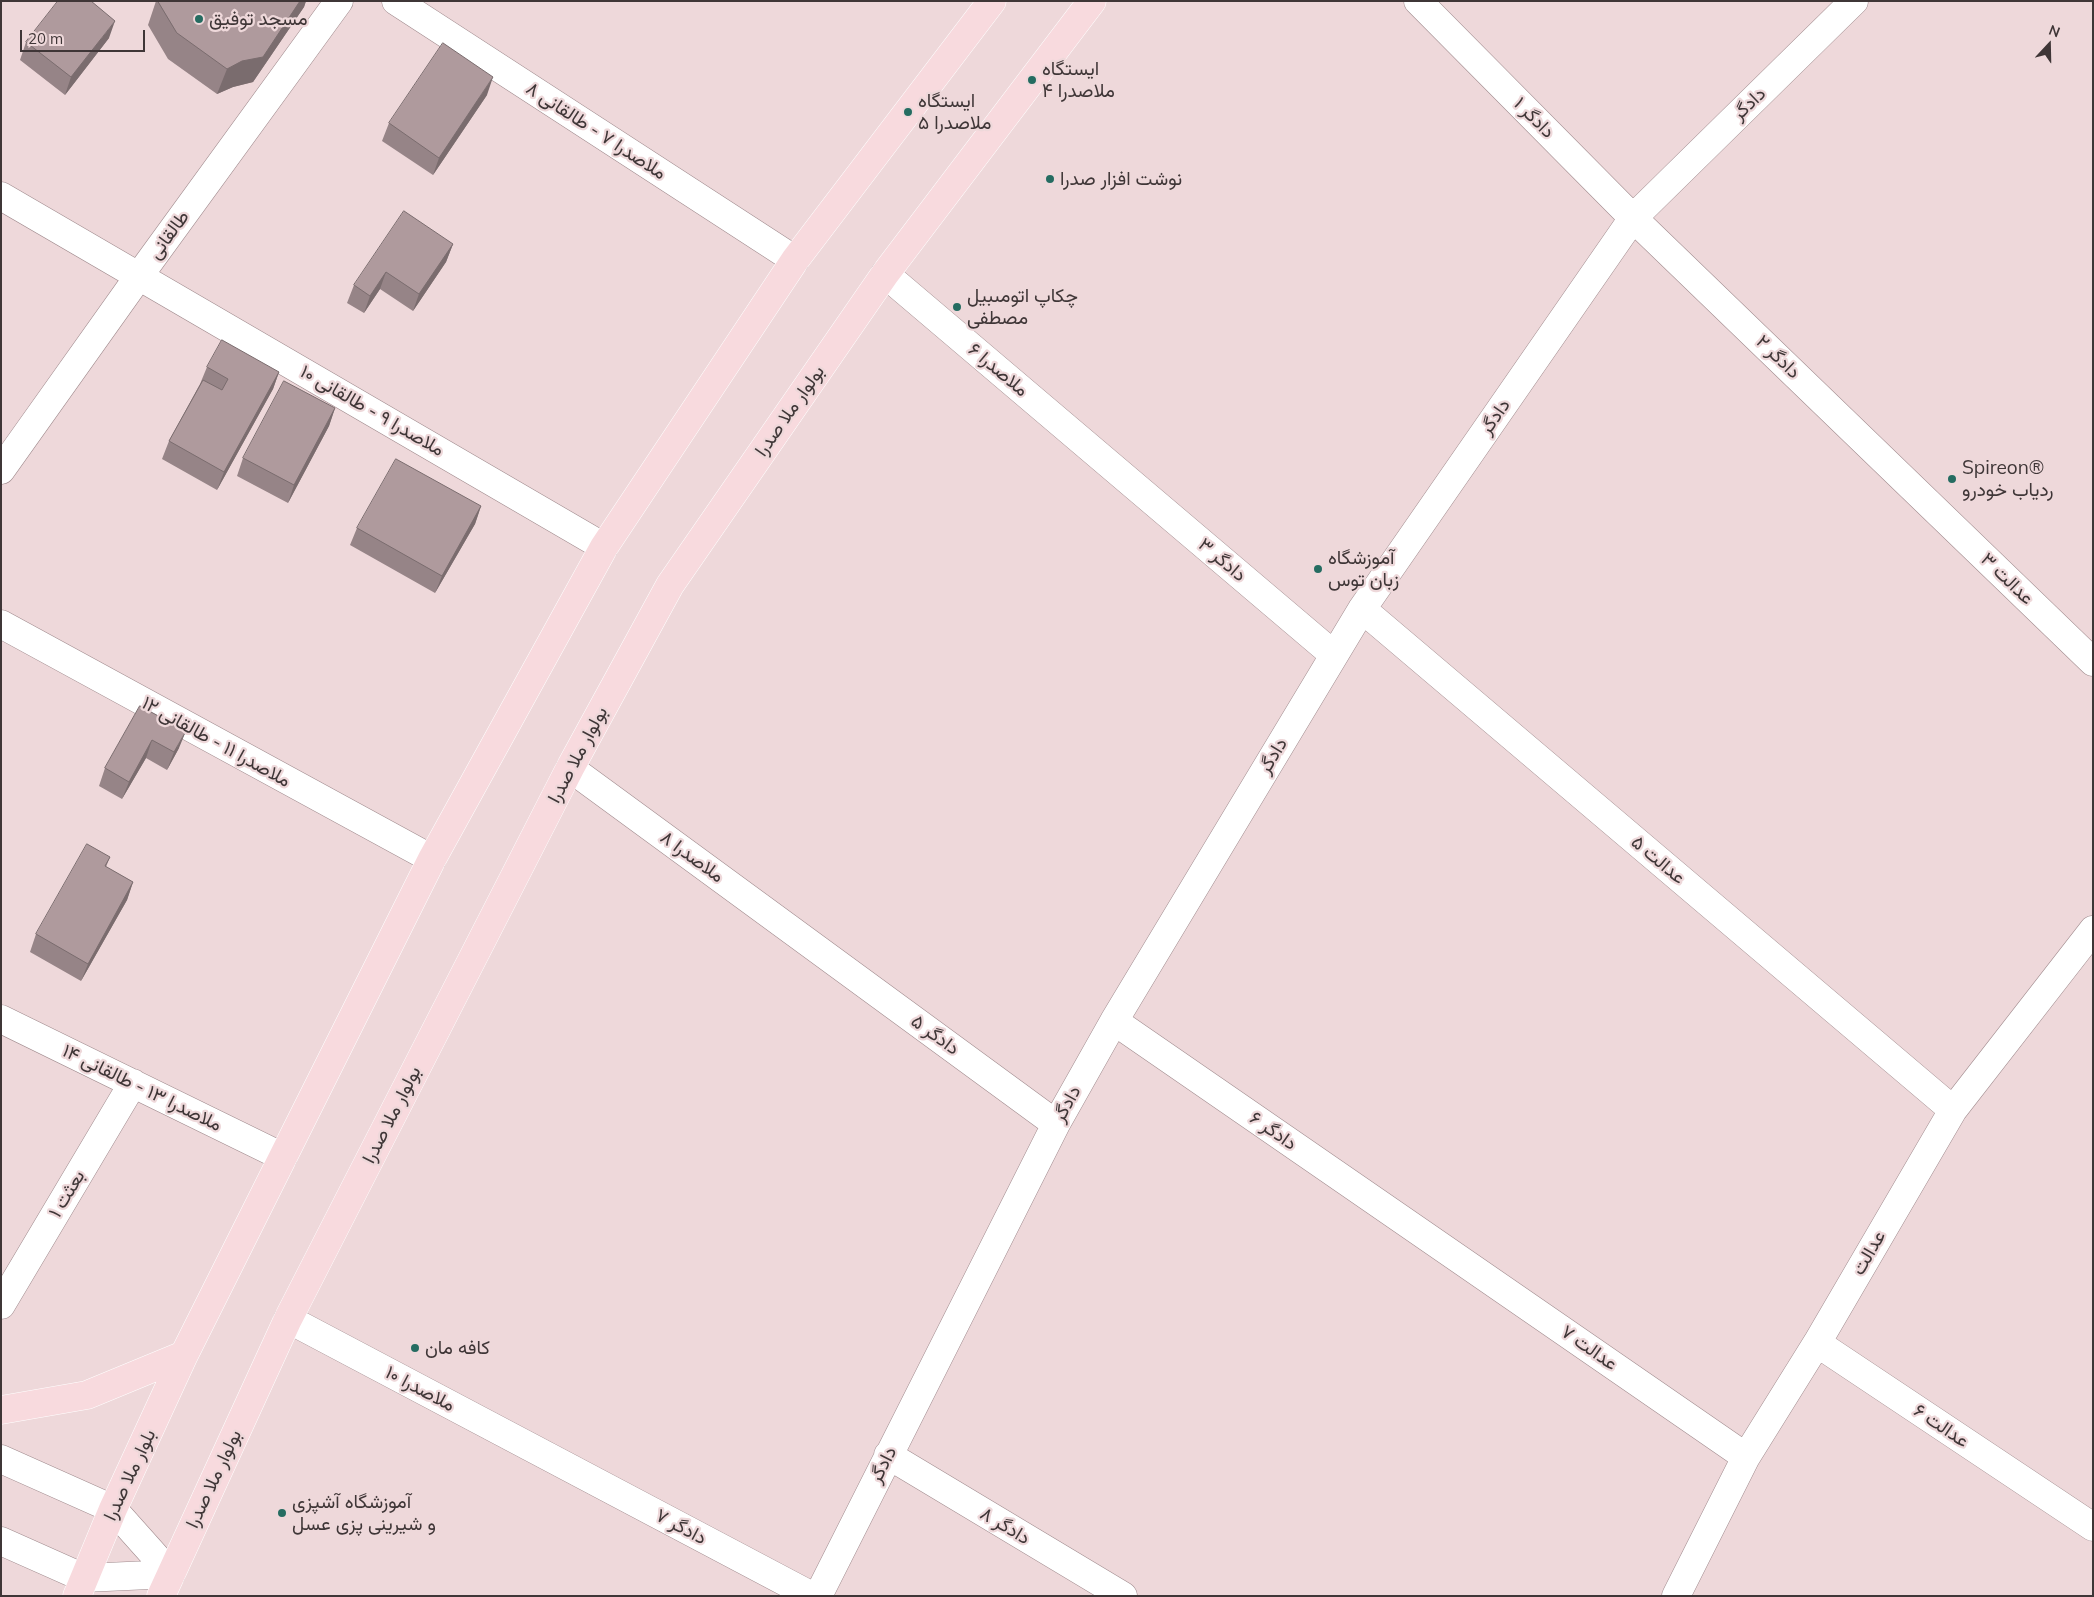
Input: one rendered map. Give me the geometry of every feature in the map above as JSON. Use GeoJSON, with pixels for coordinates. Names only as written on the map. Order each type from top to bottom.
{"type":"FeatureCollection","features":[{"type":"Feature","properties":{"kind":"main road"},"geometry":{"type":"LineString","coordinates":[[1,1410],[87,1395],[184,1356],[432,859],[604,547],[795,260],[992,1]]}},
{"type":"Feature","properties":{"kind":"main road","name":"بولوار ملا صدرا"},"geometry":{"type":"LineString","coordinates":[[166,1585],[288,1319],[570,768],[670,585],[885,274],[1092,1]]}},
{"type":"Feature","properties":{"kind":"main road","name":"بلوار ملا صدرا"},"geometry":{"type":"LineString","coordinates":[[81,1587],[113,1509],[184,1356]]}},
{"type":"Feature","properties":{"kind":"street","name":"طالقانی"},"geometry":{"type":"LineString","coordinates":[[1,470],[339,1]]}},
{"type":"Feature","properties":{"kind":"street","name":"ملاصدرا ۷ - طالقانی ۸"},"geometry":{"type":"LineString","coordinates":[[396,1],[795,260]]}},
{"type":"Feature","properties":{"kind":"street","name":"دادگر"},"geometry":{"type":"LineString","coordinates":[[818,1596],[1056,1124],[1114,1021],[1362,610],[1633,218],[1854,1]]}},
{"type":"Feature","properties":{"kind":"street","name":"دادگر ۱"},"geometry":{"type":"LineString","coordinates":[[1427,10],[1633,218]]}},
{"type":"Feature","properties":{"kind":"street","name":"ملاصدرا ۹ - طالقانی ۱۰"},"geometry":{"type":"LineString","coordinates":[[1,196],[604,547]]}},
{"type":"Feature","properties":{"kind":"street","name":"دادگر ۲"},"geometry":{"type":"LineString","coordinates":[[1633,218],[1922,496]]}},
{"type":"Feature","properties":{"kind":"street","name":"ملاصدرا ۶"},"geometry":{"type":"LineString","coordinates":[[885,274],[1111,466]]}},
{"type":"Feature","properties":{"kind":"street","name":"دادگر ۳"},"geometry":{"type":"LineString","coordinates":[[1111,466],[1334,655]]}},
{"type":"Feature","properties":{"kind":"street","name":"عدالت ۳"},"geometry":{"type":"LineString","coordinates":[[1922,496],[2093,662]]}},
{"type":"Feature","properties":{"kind":"street","name":"عدالت ۵"},"geometry":{"type":"LineString","coordinates":[[1362,610],[1953,1110]]}},
{"type":"Feature","properties":{"kind":"street","name":"ملاصدرا ۱۱ - طالقانی ۱۲"},"geometry":{"type":"LineString","coordinates":[[1,624],[432,859]]}},
{"type":"Feature","properties":{"kind":"street","name":"ملاصدرا ۸"},"geometry":{"type":"LineString","coordinates":[[570,768],[813,946]]}},
{"type":"Feature","properties":{"kind":"street","name":"عدالت"},"geometry":{"type":"LineString","coordinates":[[1676,1596],[1746,1456],[1817,1343],[1953,1110],[2093,930]]}},
{"type":"Feature","properties":{"kind":"street","name":"دادگر ۵"},"geometry":{"type":"LineString","coordinates":[[813,946],[1056,1124]]}},
{"type":"Feature","properties":{"kind":"street","name":"ملاصدرا ۱۳ - طالقانی ۱۴"},"geometry":{"type":"LineString","coordinates":[[1,1019],[283,1157]]}},
{"type":"Feature","properties":{"kind":"street","name":"دادگر ۶"},"geometry":{"type":"LineString","coordinates":[[1114,1021],[1432,1240]]}},
{"type":"Feature","properties":{"kind":"street","name":"بعثت ۱"},"geometry":{"type":"LineString","coordinates":[[1,1305],[134,1084]]}},
{"type":"Feature","properties":{"kind":"street","name":"عدالت ۷"},"geometry":{"type":"LineString","coordinates":[[1432,1240],[1746,1456]]}},
{"type":"Feature","properties":{"kind":"street","name":"ملاصدرا ۱۰"},"geometry":{"type":"LineString","coordinates":[[288,1319],[551,1458]]}},
{"type":"Feature","properties":{"kind":"street","name":"عدالت ۶"},"geometry":{"type":"LineString","coordinates":[[1817,1343],[2093,1527]]}},
{"type":"Feature","properties":{"kind":"street","name":"دادگر ۸"},"geometry":{"type":"LineString","coordinates":[[888,1455],[1123,1596]]}},
{"type":"Feature","properties":{"kind":"street","name":"دادگر ۷"},"geometry":{"type":"LineString","coordinates":[[551,1458],[812,1596]]}},
{"type":"Feature","properties":{"kind":"street"},"geometry":{"type":"LineString","coordinates":[[1,1459],[113,1509],[166,1585]]}},
{"type":"Feature","properties":{"kind":"street"},"geometry":{"type":"LineString","coordinates":[[1,1541],[81,1587],[166,1585]]}},
{"type":"Feature","properties":{"kind":"building"},"geometry":{"type":"Polygon","coordinates":[[[58,1],[91,1],[115,21],[71,77],[26,42],[58,1]]]}},
{"type":"Feature","properties":{"kind":"building"},"geometry":{"type":"Polygon","coordinates":[[[158,1],[300,1],[263,57],[242,61],[227,69],[177,33],[158,1]]]}},
{"type":"Feature","properties":{"kind":"building"},"geometry":{"type":"Polygon","coordinates":[[[443,43],[493,77],[439,158],[389,123],[443,43]]]}},
{"type":"Feature","properties":{"kind":"building"},"geometry":{"type":"Polygon","coordinates":[[[404,211],[453,244],[419,294],[386,272],[370,296],[354,285],[404,211]]]}},
{"type":"Feature","properties":{"kind":"building"},"geometry":{"type":"Polygon","coordinates":[[[222,340],[279,372],[224,472],[169,441],[203,380],[222,390],[228,379],[207,367],[222,340]]]}},
{"type":"Feature","properties":{"kind":"building"},"geometry":{"type":"Polygon","coordinates":[[[284,381],[335,408],[294,485],[243,458],[284,381]]]}},
{"type":"Feature","properties":{"kind":"building"},"geometry":{"type":"Polygon","coordinates":[[[396,459],[481,506],[442,576],[357,528],[396,459]]]}},
{"type":"Feature","properties":{"kind":"building"},"geometry":{"type":"Polygon","coordinates":[[[140,706],[186,731],[174,752],[152,740],[129,782],[105,768],[140,706]]]}},
{"type":"Feature","properties":{"kind":"building"},"geometry":{"type":"Polygon","coordinates":[[[87,844],[110,857],[105,866],[133,882],[88,964],[36,934],[87,844]]]}},
{"type":"Feature","properties":{"kind":"place","name":"مسجد توفیق"},"geometry":{"type":"Point","coordinates":[199,19]}},
{"type":"Feature","properties":{"kind":"place","name":"ایستگاه ملاصدرا ۴"},"geometry":{"type":"Point","coordinates":[1032,80]}},
{"type":"Feature","properties":{"kind":"place","name":"ایستگاه ملاصدرا ۵"},"geometry":{"type":"Point","coordinates":[908,112]}},
{"type":"Feature","properties":{"kind":"place","name":"نوشت افزار صدرا"},"geometry":{"type":"Point","coordinates":[1050,179]}},
{"type":"Feature","properties":{"kind":"place","name":"چکاپ اتومىبیل مصطفی"},"geometry":{"type":"Point","coordinates":[957,307]}},
{"type":"Feature","properties":{"kind":"place","name":"Spireon® ردیاب خودرو"},"geometry":{"type":"Point","coordinates":[1952,479]}},
{"type":"Feature","properties":{"kind":"place","name":"آموزشگاه زبان توس"},"geometry":{"type":"Point","coordinates":[1318,569]}},
{"type":"Feature","properties":{"kind":"place","name":"کافه مان"},"geometry":{"type":"Point","coordinates":[415,1348]}},
{"type":"Feature","properties":{"kind":"place","name":"آموزشگاه آشپزی و شیرینی پزی عسل"},"geometry":{"type":"Point","coordinates":[282,1513]}}]}
